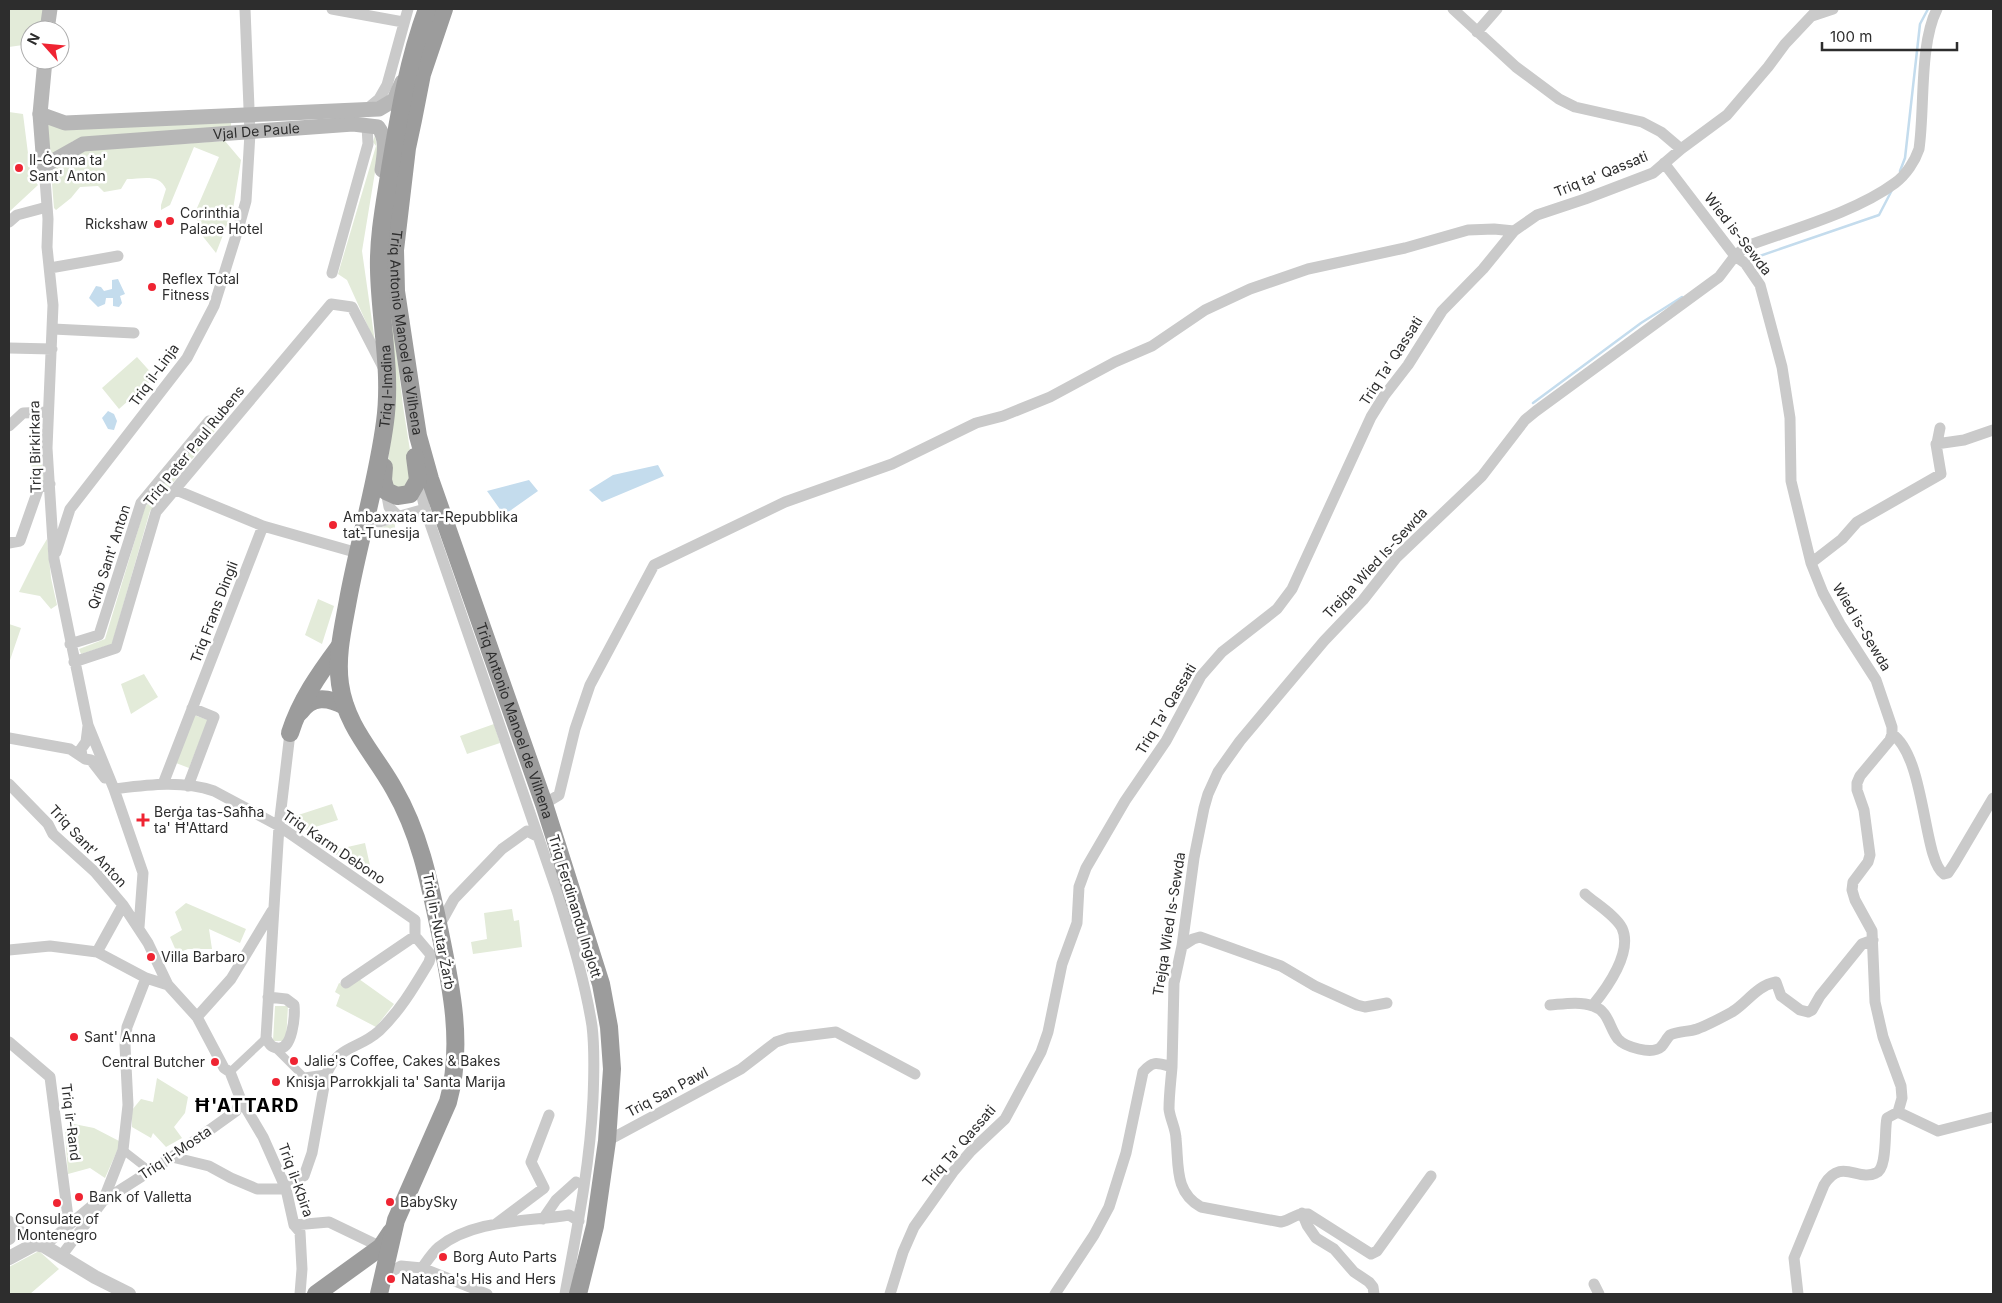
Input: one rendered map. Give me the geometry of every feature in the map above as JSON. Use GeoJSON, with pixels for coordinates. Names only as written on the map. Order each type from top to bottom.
{"type":"FeatureCollection","features":[{"type":"Feature","properties":{"kind":"highway","name":"Triq l-Imdina"},"geometry":{"type":"LineString","coordinates":[[339,647],[354,551],[378,466],[386,420],[388,380],[379,269],[382,222],[409,67],[427,9]]}},
{"type":"Feature","properties":{"kind":"highway","name":"Triq Antonio Manoel de Vilhena"},"geometry":{"type":"LineString","coordinates":[[444,9],[422,74],[407,148],[395,250],[396,291],[418,436],[430,479],[544,804],[601,984],[609,1027],[612,1069],[607,1140],[595,1226],[578,1294]]}},
{"type":"Feature","properties":{"kind":"highway"},"geometry":{"type":"LineString","coordinates":[[388,380],[388,417],[383,480],[386,491],[397,496],[410,494],[418,480],[407,417],[397,334],[396,291]]}},
{"type":"Feature","properties":{"kind":"highway"},"geometry":{"type":"LineString","coordinates":[[290,733],[297,711],[339,647]]}},
{"type":"Feature","properties":{"kind":"highway","name":"Triq in-Nutar Żarb"},"geometry":{"type":"LineString","coordinates":[[339,647],[340,684],[345,706],[353,726],[394,789],[426,863],[449,976],[455,1032],[452,1085],[439,1125],[396,1222]]}},
{"type":"Feature","properties":{"kind":"highway"},"geometry":{"type":"LineString","coordinates":[[290,733],[304,706],[314,700],[332,699],[345,706]]}},
{"type":"Feature","properties":{"kind":"highway"},"geometry":{"type":"LineString","coordinates":[[316,1294],[381,1247],[396,1222]]}},
{"type":"Feature","properties":{"kind":"highway"},"geometry":{"type":"LineString","coordinates":[[379,1294],[396,1222]]}},
{"type":"Feature","properties":{"kind":"main road","name":"Vjal De Paule"},"geometry":{"type":"LineString","coordinates":[[40,114],[64,123],[379,109],[394,100],[409,67]]}},
{"type":"Feature","properties":{"kind":"main road"},"geometry":{"type":"LineString","coordinates":[[43,70],[40,114],[44,166]]}},
{"type":"Feature","properties":{"kind":"main road","name":"Vjal De Paule"},"geometry":{"type":"LineString","coordinates":[[44,166],[83,144],[353,124],[367,126]]}},
{"type":"Feature","properties":{"kind":"main road"},"geometry":{"type":"LineString","coordinates":[[367,126],[378,127],[385,140],[379,203],[382,222]]}},
{"type":"Feature","properties":{"kind":"street","name":"Triq il-Linja"},"geometry":{"type":"LineString","coordinates":[[54,559],[70,509],[187,358],[214,306],[240,226],[246,201],[250,133],[246,9]]}},
{"type":"Feature","properties":{"kind":"street"},"geometry":{"type":"LineString","coordinates":[[332,9],[403,22]]}},
{"type":"Feature","properties":{"kind":"street"},"geometry":{"type":"LineString","coordinates":[[367,109],[379,99],[387,85],[408,9]]}},
{"type":"Feature","properties":{"kind":"street"},"geometry":{"type":"LineString","coordinates":[[1453,9],[1516,67],[1559,99],[1576,107],[1642,122],[1661,132],[1681,149]]}},
{"type":"Feature","properties":{"kind":"street"},"geometry":{"type":"LineString","coordinates":[[1478,32],[1497,9]]}},
{"type":"Feature","properties":{"kind":"street"},"geometry":{"type":"LineString","coordinates":[[1815,12],[1833,9]]}},
{"type":"Feature","properties":{"kind":"street","name":"Trejqa Wied Is-Sewda"},"geometry":{"type":"LineString","coordinates":[[1302,1213],[1281,1222],[1214,1210],[1191,1201],[1185,1193],[1177,1166],[1176,1137],[1169,1108],[1172,1067],[1172,993],[1182,946],[1194,858],[1208,794],[1218,772],[1240,741],[1324,641],[1363,600],[1403,550],[1491,466],[1525,420],[1719,277],[1734,256],[1747,246],[1860,204],[1896,182],[1914,162],[1919,149],[1929,30],[1937,9]]}},
{"type":"Feature","properties":{"kind":"street","name":"Triq ta' Qassati"},"geometry":{"type":"LineString","coordinates":[[1514,231],[1537,215],[1653,173],[1681,149],[1728,115],[1768,68],[1785,44],[1815,12]]}},
{"type":"Feature","properties":{"kind":"street"},"geometry":{"type":"LineString","coordinates":[[332,272],[368,144],[367,126]]}},
{"type":"Feature","properties":{"kind":"street","name":"Wied is-Sewda"},"geometry":{"type":"LineString","coordinates":[[1664,163],[1734,256],[1745,263],[1760,285],[1782,367],[1790,418],[1791,481],[1811,563],[1823,593],[1840,624],[1876,680],[1892,734],[1900,740],[1920,791],[1933,852],[1940,872],[1948,873],[1993,798]]}},
{"type":"Feature","properties":{"kind":"street","name":"Triq Birkirkara"},"geometry":{"type":"LineString","coordinates":[[44,166],[53,329],[47,448],[54,559],[88,725],[87,750],[114,789],[143,873],[139,927]]}},
{"type":"Feature","properties":{"kind":"street"},"geometry":{"type":"LineString","coordinates":[[9,222],[17,215],[47,208]]}},
{"type":"Feature","properties":{"kind":"street"},"geometry":{"type":"LineString","coordinates":[[544,804],[558,795],[575,729],[590,685],[654,565],[785,502],[892,464],[976,423],[1003,416],[1050,397],[1115,362],[1152,346],[1205,310],[1250,289],[1308,269],[1405,248],[1468,230],[1488,228],[1514,231]]}},
{"type":"Feature","properties":{"kind":"street","name":"Triq Ta' Qassati"},"geometry":{"type":"LineString","coordinates":[[890,1294],[903,1252],[914,1227],[953,1172],[971,1151],[1004,1119],[1041,1052],[1048,1032],[1062,964],[1077,924],[1079,887],[1088,863],[1125,802],[1166,741],[1201,676],[1222,652],[1277,609],[1289,594],[1299,577],[1371,417],[1384,396],[1408,365],[1442,311],[1483,269],[1514,231]]}},
{"type":"Feature","properties":{"kind":"street"},"geometry":{"type":"LineString","coordinates":[[50,268],[118,256]]}},
{"type":"Feature","properties":{"kind":"street","name":"Triq Peter Paul Rubens"},"geometry":{"type":"LineString","coordinates":[[74,662],[116,648],[156,512],[331,304],[352,307],[388,380]]}},
{"type":"Feature","properties":{"kind":"street"},"geometry":{"type":"LineString","coordinates":[[53,329],[134,333]]}},
{"type":"Feature","properties":{"kind":"street"},"geometry":{"type":"LineString","coordinates":[[9,348],[52,349]]}},
{"type":"Feature","properties":{"kind":"street"},"geometry":{"type":"LineString","coordinates":[[9,426],[23,413],[48,412]]}},
{"type":"Feature","properties":{"kind":"street","name":"Qrib Sant' Anton"},"geometry":{"type":"LineString","coordinates":[[70,644],[99,635],[141,503],[209,421]]}},
{"type":"Feature","properties":{"kind":"street"},"geometry":{"type":"LineString","coordinates":[[1811,563],[1842,539],[1857,522],[1941,474],[1937,444],[1940,428]]}},
{"type":"Feature","properties":{"kind":"street"},"geometry":{"type":"LineString","coordinates":[[1937,444],[1964,440],[1993,430]]}},
{"type":"Feature","properties":{"kind":"street","name":"Triq Ferdinandu Inglott"},"geometry":{"type":"LineString","coordinates":[[418,480],[424,509],[572,939],[587,999],[592,1028],[594,1063],[592,1121],[590,1156],[579,1221]]}},
{"type":"Feature","properties":{"kind":"street"},"geometry":{"type":"LineString","coordinates":[[9,543],[20,541],[39,487],[50,484]]}},
{"type":"Feature","properties":{"kind":"street"},"geometry":{"type":"LineString","coordinates":[[176,490],[263,526],[354,551]]}},
{"type":"Feature","properties":{"kind":"street"},"geometry":{"type":"LineString","coordinates":[[386,491],[389,507],[398,517]]}},
{"type":"Feature","properties":{"kind":"street"},"geometry":{"type":"LineString","coordinates":[[379,522],[424,509]]}},
{"type":"Feature","properties":{"kind":"street","name":"Triq Frans Dingli"},"geometry":{"type":"LineString","coordinates":[[163,784],[263,526]]}},
{"type":"Feature","properties":{"kind":"street"},"geometry":{"type":"LineString","coordinates":[[188,786],[214,717],[192,708]]}},
{"type":"Feature","properties":{"kind":"street"},"geometry":{"type":"LineString","coordinates":[[172,1157],[209,1166],[257,1189],[286,1189],[289,1180],[304,1176],[312,1153],[326,1075],[305,1078],[270,1044],[268,997],[273,909],[279,826],[290,733]]}},
{"type":"Feature","properties":{"kind":"street"},"geometry":{"type":"LineString","coordinates":[[1798,1294],[1794,1258],[1824,1185],[1828,1178],[1835,1173],[1877,1173],[1882,1168],[1887,1118],[1898,1112],[1902,1098],[1902,1086],[1878,1018],[1874,986],[1873,940],[1870,924],[1855,900],[1852,890],[1853,882],[1868,862],[1870,855],[1866,824],[1857,783],[1860,776],[1886,746],[1892,734]]}},
{"type":"Feature","properties":{"kind":"street"},"geometry":{"type":"LineString","coordinates":[[9,738],[87,750]]}},
{"type":"Feature","properties":{"kind":"street","name":"Triq Sant' Anton"},"geometry":{"type":"LineString","coordinates":[[9,784],[48,824],[53,834],[95,872],[123,905],[139,927],[168,985]]}},
{"type":"Feature","properties":{"kind":"street","name":"Triq Karm Debono"},"geometry":{"type":"LineString","coordinates":[[114,789],[163,784],[214,791],[279,826],[415,920],[414,936],[431,955],[429,962],[404,1004],[392,1018],[376,1034],[342,1052],[335,1059],[326,1075]]}},
{"type":"Feature","properties":{"kind":"street"},"geometry":{"type":"LineString","coordinates":[[438,926],[454,899],[502,849],[527,831],[538,836]]}},
{"type":"Feature","properties":{"kind":"street"},"geometry":{"type":"LineString","coordinates":[[1585,894],[1622,928],[1624,940],[1622,956],[1614,975],[1593,1005]]}},
{"type":"Feature","properties":{"kind":"street"},"geometry":{"type":"LineString","coordinates":[[97,952],[123,905]]}},
{"type":"Feature","properties":{"kind":"street"},"geometry":{"type":"LineString","coordinates":[[197,1017],[231,979],[273,909]]}},
{"type":"Feature","properties":{"kind":"street"},"geometry":{"type":"LineString","coordinates":[[346,983],[414,936]]}},
{"type":"Feature","properties":{"kind":"street"},"geometry":{"type":"LineString","coordinates":[[1182,946],[1193,938],[1200,937],[1281,966],[1315,986],[1357,1005],[1365,1007],[1387,1003]]}},
{"type":"Feature","properties":{"kind":"street"},"geometry":{"type":"LineString","coordinates":[[1550,1005],[1593,1005],[1606,1015],[1618,1038],[1625,1044],[1645,1050],[1657,1050],[1662,1047],[1670,1035],[1698,1029],[1732,1012],[1756,990],[1768,983],[1776,982],[1781,996],[1800,1010],[1808,1012],[1812,1010],[1820,996],[1862,944],[1873,940]]}},
{"type":"Feature","properties":{"kind":"street"},"geometry":{"type":"LineString","coordinates":[[9,950],[50,946],[97,952],[146,978],[168,985]]}},
{"type":"Feature","properties":{"kind":"street"},"geometry":{"type":"LineString","coordinates":[[103,1201],[123,1150],[128,1105],[125,1045],[127,1027],[146,978]]}},
{"type":"Feature","properties":{"kind":"street","name":"Triq il-Kbira"},"geometry":{"type":"LineString","coordinates":[[168,985],[197,1017],[224,1068],[230,1072],[240,1100],[263,1137],[286,1189],[294,1224],[300,1232],[302,1269],[300,1294]]}},
{"type":"Feature","properties":{"kind":"street"},"geometry":{"type":"LineString","coordinates":[[268,997],[291,1001],[294,1010],[290,1040],[287,1046],[281,1049],[270,1044]]}},
{"type":"Feature","properties":{"kind":"street","name":"Triq San Pawl"},"geometry":{"type":"LineString","coordinates":[[607,1140],[741,1069],[776,1042],[802,1035],[836,1032],[915,1074]]}},
{"type":"Feature","properties":{"kind":"street","name":"Triq ir-Rand"},"geometry":{"type":"LineString","coordinates":[[9,1042],[50,1077],[69,1225]]}},
{"type":"Feature","properties":{"kind":"street"},"geometry":{"type":"LineString","coordinates":[[230,1072],[270,1044]]}},
{"type":"Feature","properties":{"kind":"street"},"geometry":{"type":"LineString","coordinates":[[1055,1294],[1094,1236],[1109,1207],[1126,1154],[1143,1072],[1149,1065],[1156,1063],[1172,1067]]}},
{"type":"Feature","properties":{"kind":"street","name":"Triq il-Mosta"},"geometry":{"type":"LineString","coordinates":[[9,1258],[39,1245],[69,1225],[93,1205],[103,1201],[172,1157],[236,1111],[240,1100]]}},
{"type":"Feature","properties":{"kind":"street"},"geometry":{"type":"LineString","coordinates":[[1898,1112],[1938,1131],[1993,1117]]}},
{"type":"Feature","properties":{"kind":"street"},"geometry":{"type":"LineString","coordinates":[[549,1115],[531,1162],[544,1188],[556,1200]]}},
{"type":"Feature","properties":{"kind":"street"},"geometry":{"type":"LineString","coordinates":[[123,1150],[150,1170]]}},
{"type":"Feature","properties":{"kind":"street"},"geometry":{"type":"LineString","coordinates":[[1302,1213],[1318,1219],[1368,1253],[1375,1253],[1431,1176]]}},
{"type":"Feature","properties":{"kind":"street"},"geometry":{"type":"LineString","coordinates":[[543,1219],[556,1200],[576,1182]]}},
{"type":"Feature","properties":{"kind":"street"},"geometry":{"type":"LineString","coordinates":[[496,1224],[544,1188]]}},
{"type":"Feature","properties":{"kind":"street","name":"Triq il-Mosta"},"geometry":{"type":"LineString","coordinates":[[62,1255],[103,1201]]}},
{"type":"Feature","properties":{"kind":"street"},"geometry":{"type":"LineString","coordinates":[[1302,1213],[1307,1225],[1316,1238],[1334,1249],[1354,1272],[1369,1282],[1373,1287],[1374,1294]]}},
{"type":"Feature","properties":{"kind":"street"},"geometry":{"type":"LineString","coordinates":[[422,1268],[440,1246],[466,1232],[496,1224],[568,1215],[579,1221],[565,1294]]}},
{"type":"Feature","properties":{"kind":"street"},"geometry":{"type":"LineString","coordinates":[[294,1224],[329,1222],[381,1247]]}},
{"type":"Feature","properties":{"kind":"street"},"geometry":{"type":"LineString","coordinates":[[11,1228],[39,1245],[62,1255],[81,1269],[129,1294]]}},
{"type":"Feature","properties":{"kind":"street"},"geometry":{"type":"LineString","coordinates":[[384,1276],[401,1266],[422,1268],[482,1293]]}},
{"type":"Feature","properties":{"kind":"green space"},"geometry":{"type":"Polygon","coordinates":[[[9,9],[43,9],[42,20],[20,20],[20,45],[9,47],[9,9]]]}},
{"type":"Feature","properties":{"kind":"green space","name":"Il-Ġonna ta' Sant' Anton"},"geometry":{"type":"Polygon","coordinates":[[[9,112],[23,114],[31,177],[38,185],[9,212],[9,112]]]}},
{"type":"Feature","properties":{"kind":"green space"},"geometry":{"type":"Polygon","coordinates":[[[231,121],[231,127],[73,141],[48,160],[48,123],[231,121]]]}},
{"type":"Feature","properties":{"kind":"green space"},"geometry":{"type":"Polygon","coordinates":[[[375,135],[378,154],[362,251],[375,342],[347,280],[338,274],[376,146],[373,142],[375,135]]]}},
{"type":"Feature","properties":{"kind":"green space"},"geometry":{"type":"Polygon","coordinates":[[[225,141],[241,160],[233,209],[216,253],[197,229],[200,225],[194,215],[219,157],[194,147],[170,205],[161,210],[166,189],[159,181],[150,178],[127,179],[121,189],[104,192],[98,186],[80,187],[71,198],[56,210],[54,208],[51,171],[85,150],[225,141]]]}},
{"type":"Feature","properties":{"kind":"green space"},"geometry":{"type":"Polygon","coordinates":[[[389,315],[392,315],[403,406],[415,482],[397,491],[386,476],[395,408],[389,315]]]}},
{"type":"Feature","properties":{"kind":"green space"},"geometry":{"type":"Polygon","coordinates":[[[137,357],[155,377],[119,409],[102,388],[137,357]]]}},
{"type":"Feature","properties":{"kind":"green space"},"geometry":{"type":"Polygon","coordinates":[[[213,421],[218,427],[150,511],[112,644],[81,654],[79,649],[105,639],[145,507],[213,421]]]}},
{"type":"Feature","properties":{"kind":"green space"},"geometry":{"type":"Polygon","coordinates":[[[32,461],[40,461],[42,464],[44,481],[41,481],[38,475],[31,473],[32,461]]]}},
{"type":"Feature","properties":{"kind":"green space"},"geometry":{"type":"Polygon","coordinates":[[[395,523],[395,533],[378,534],[378,540],[372,534],[372,530],[395,523]]]}},
{"type":"Feature","properties":{"kind":"green space"},"geometry":{"type":"Polygon","coordinates":[[[47,539],[51,578],[57,605],[51,609],[40,596],[19,592],[47,539]]]}},
{"type":"Feature","properties":{"kind":"green space"},"geometry":{"type":"Polygon","coordinates":[[[318,599],[334,606],[322,644],[305,635],[318,599]]]}},
{"type":"Feature","properties":{"kind":"green space"},"geometry":{"type":"Polygon","coordinates":[[[9,624],[21,628],[9,663],[9,624]]]}},
{"type":"Feature","properties":{"kind":"green space"},"geometry":{"type":"Polygon","coordinates":[[[144,674],[158,697],[131,714],[121,684],[144,674]]]}},
{"type":"Feature","properties":{"kind":"green space"},"geometry":{"type":"Polygon","coordinates":[[[194,715],[208,720],[189,768],[176,763],[194,715]]]}},
{"type":"Feature","properties":{"kind":"green space"},"geometry":{"type":"Polygon","coordinates":[[[494,724],[500,743],[467,754],[460,736],[494,724]]]}},
{"type":"Feature","properties":{"kind":"green space"},"geometry":{"type":"Polygon","coordinates":[[[332,804],[338,820],[302,831],[286,819],[332,804]]]}},
{"type":"Feature","properties":{"kind":"green space"},"geometry":{"type":"Polygon","coordinates":[[[365,843],[371,870],[365,872],[330,851],[365,843]]]}},
{"type":"Feature","properties":{"kind":"green space"},"geometry":{"type":"Polygon","coordinates":[[[186,903],[246,929],[240,943],[209,929],[212,949],[188,949],[177,953],[170,937],[182,930],[175,912],[186,903]]]}},
{"type":"Feature","properties":{"kind":"green space"},"geometry":{"type":"Polygon","coordinates":[[[512,909],[514,921],[519,920],[522,947],[473,954],[471,942],[487,939],[484,913],[512,909]]]}},
{"type":"Feature","properties":{"kind":"green space"},"geometry":{"type":"Polygon","coordinates":[[[359,979],[394,1004],[376,1027],[336,1006],[340,995],[335,992],[339,983],[349,987],[359,979]]]}},
{"type":"Feature","properties":{"kind":"green space"},"geometry":{"type":"Polygon","coordinates":[[[275,1006],[288,1006],[286,1041],[273,1041],[275,1006]]]}},
{"type":"Feature","properties":{"kind":"green space"},"geometry":{"type":"Polygon","coordinates":[[[157,1078],[188,1097],[185,1113],[174,1127],[182,1138],[166,1147],[153,1133],[151,1138],[132,1127],[132,1110],[141,1099],[153,1102],[157,1078]]]}},
{"type":"Feature","properties":{"kind":"green space"},"geometry":{"type":"Polygon","coordinates":[[[69,1123],[94,1128],[121,1142],[105,1178],[90,1168],[68,1174],[65,1132],[69,1123]]]}},
{"type":"Feature","properties":{"kind":"green space"},"geometry":{"type":"Polygon","coordinates":[[[39,1251],[59,1269],[30,1294],[9,1294],[9,1267],[39,1251]]]}},
{"type":"Feature","properties":{"kind":"water"},"geometry":{"type":"Polygon","coordinates":[[[118,279],[125,294],[120,296],[122,303],[119,307],[113,306],[113,298],[106,298],[105,304],[98,307],[89,298],[96,286],[101,287],[104,291],[112,289],[112,280],[118,279]]]}},
{"type":"Feature","properties":{"kind":"water"},"geometry":{"type":"Polygon","coordinates":[[[108,411],[114,414],[117,421],[114,430],[108,429],[102,418],[108,411]]]}},
{"type":"Feature","properties":{"kind":"water"},"geometry":{"type":"Polygon","coordinates":[[[658,465],[664,476],[602,502],[589,490],[613,475],[658,465]]]}},
{"type":"Feature","properties":{"kind":"water"},"geometry":{"type":"Polygon","coordinates":[[[529,480],[538,491],[504,515],[487,491],[529,480]]]}},
{"type":"Feature","properties":{"kind":"waterway"},"geometry":{"type":"LineString","coordinates":[[1900,171],[1905,158],[1920,24],[1928,9]]}},
{"type":"Feature","properties":{"kind":"waterway"},"geometry":{"type":"LineString","coordinates":[[1748,260],[1879,215],[1892,190]]}},
{"type":"Feature","properties":{"kind":"waterway"},"geometry":{"type":"LineString","coordinates":[[1533,403],[1641,323],[1682,297]]}},
{"type":"Feature","properties":{"kind":"place","name":"Il-Ġonna ta' Sant' Anton"},"geometry":{"type":"Point","coordinates":[19,168]}},
{"type":"Feature","properties":{"kind":"place","name":"Corinthia Palace Hotel"},"geometry":{"type":"Point","coordinates":[170,221]}},
{"type":"Feature","properties":{"kind":"place","name":"Rickshaw"},"geometry":{"type":"Point","coordinates":[158,224]}},
{"type":"Feature","properties":{"kind":"place","name":"Reflex Total Fitness"},"geometry":{"type":"Point","coordinates":[152,287]}},
{"type":"Feature","properties":{"kind":"place","name":"Ambaxxata tar-Repubblika tat-Tunesija"},"geometry":{"type":"Point","coordinates":[333,525]}},
{"type":"Feature","properties":{"kind":"place","name":"Berġa tas-Saħħa ta' Ħ'Attard"},"geometry":{"type":"Point","coordinates":[143,820]}},
{"type":"Feature","properties":{"kind":"place","name":"Villa Barbaro"},"geometry":{"type":"Point","coordinates":[151,957]}},
{"type":"Feature","properties":{"kind":"place","name":"Sant' Anna"},"geometry":{"type":"Point","coordinates":[74,1037]}},
{"type":"Feature","properties":{"kind":"place","name":"Jalie's Coffee, Cakes & Bakes"},"geometry":{"type":"Point","coordinates":[294,1061]}},
{"type":"Feature","properties":{"kind":"place","name":"Central Butcher"},"geometry":{"type":"Point","coordinates":[215,1062]}},
{"type":"Feature","properties":{"kind":"place","name":"Knisja Parrokkjali ta' Santa Marija"},"geometry":{"type":"Point","coordinates":[276,1082]}},
{"type":"Feature","properties":{"kind":"place","name":"Bank of Valletta"},"geometry":{"type":"Point","coordinates":[79,1197]}},
{"type":"Feature","properties":{"kind":"place","name":"BabySky"},"geometry":{"type":"Point","coordinates":[390,1202]}},
{"type":"Feature","properties":{"kind":"place","name":"Consulate of Montenegro"},"geometry":{"type":"Point","coordinates":[57,1203]}},
{"type":"Feature","properties":{"kind":"place","name":"Borg Auto Parts"},"geometry":{"type":"Point","coordinates":[443,1257]}},
{"type":"Feature","properties":{"kind":"place","name":"Natasha's His and Hers"},"geometry":{"type":"Point","coordinates":[391,1279]}},
{"type":"Feature","properties":{"kind":"district","name":"Ħ'ATTARD"},"geometry":{"type":"Point","coordinates":[247,1105]}}]}
